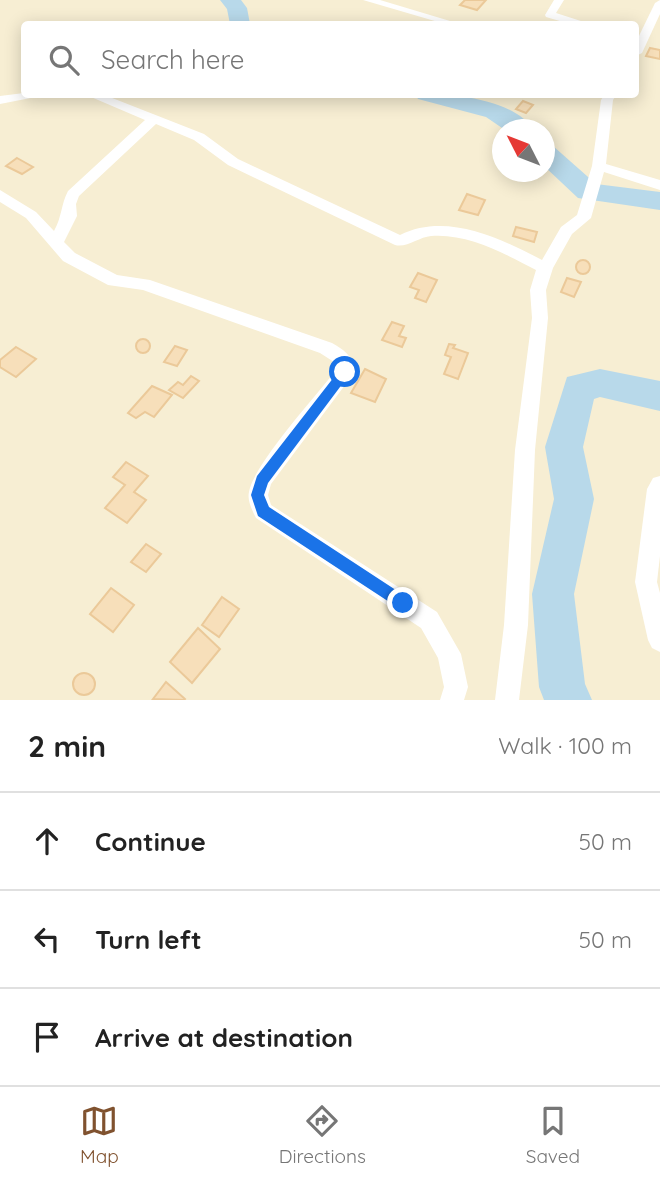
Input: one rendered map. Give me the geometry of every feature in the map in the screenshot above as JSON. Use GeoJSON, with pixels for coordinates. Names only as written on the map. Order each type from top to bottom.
{"type":"FeatureCollection","features":[{"type":"Feature","properties":{"kind":"street"},"geometry":{"type":"LineString","coordinates":[[368,0],[444,21]]}},
{"type":"Feature","properties":{"kind":"street"},"geometry":{"type":"LineString","coordinates":[[559,0],[550,15],[570,21]]}},
{"type":"Feature","properties":{"kind":"street"},"geometry":{"type":"LineString","coordinates":[[639,39],[660,3]]}},
{"type":"Feature","properties":{"kind":"street"},"geometry":{"type":"LineString","coordinates":[[0,100],[21,97]]}},
{"type":"Feature","properties":{"kind":"street"},"geometry":{"type":"LineString","coordinates":[[100,98],[200,137],[233,162],[400,241],[421,232],[446,231],[507,248],[545,268]]}},
{"type":"Feature","properties":{"kind":"street"},"geometry":{"type":"LineString","coordinates":[[507,700],[516,625],[525,450],[540,318],[538,290],[545,268],[566,231],[584,218],[598,168],[608,98]]}},
{"type":"Feature","properties":{"kind":"street"},"geometry":{"type":"LineString","coordinates":[[57,241],[70,216],[69,204],[73,194],[153,120]]}},
{"type":"Feature","properties":{"kind":"street"},"geometry":{"type":"LineString","coordinates":[[598,168],[660,185]]}},
{"type":"Feature","properties":{"kind":"street"},"geometry":{"type":"LineString","coordinates":[[0,195],[31,215],[69,257],[114,281],[144,284],[326,348],[342,358],[346,365],[345,372],[262,480],[258,495],[263,511],[429,620],[449,653],[456,687],[452,700]]}},
{"type":"Feature","properties":{"kind":"street"},"geometry":{"type":"LineString","coordinates":[[660,485],[657,489],[646,582],[660,640]]}},
{"type":"Feature","properties":{"kind":"shaded area"},"geometry":{"type":"Polygon","coordinates":[[[0,0],[660,0],[660,700],[0,700],[0,0]]]}},
{"type":"Feature","properties":{"kind":"building"},"geometry":{"type":"Polygon","coordinates":[[[465,0],[486,0],[477,10],[460,5],[465,0]]]}},
{"type":"Feature","properties":{"kind":"building"},"geometry":{"type":"Polygon","coordinates":[[[650,48],[660,50],[660,59],[646,56],[650,48]]]}},
{"type":"Feature","properties":{"kind":"building"},"geometry":{"type":"Polygon","coordinates":[[[523,101],[533,105],[526,113],[516,109],[523,101]]]}},
{"type":"Feature","properties":{"kind":"building"},"geometry":{"type":"Polygon","coordinates":[[[17,158],[33,167],[22,174],[6,166],[17,158]]]}},
{"type":"Feature","properties":{"kind":"building"},"geometry":{"type":"Polygon","coordinates":[[[467,194],[485,200],[478,215],[459,210],[467,194]]]}},
{"type":"Feature","properties":{"kind":"building"},"geometry":{"type":"Polygon","coordinates":[[[516,227],[537,232],[534,242],[513,236],[516,227]]]}},
{"type":"Feature","properties":{"kind":"building"},"geometry":{"type":"Polygon","coordinates":[[[580,260],[586,260],[590,267],[586,274],[580,274],[576,270],[576,264],[580,260]]]}},
{"type":"Feature","properties":{"kind":"building"},"geometry":{"type":"Polygon","coordinates":[[[418,273],[437,280],[426,302],[415,298],[419,290],[410,287],[418,273]]]}},
{"type":"Feature","properties":{"kind":"building"},"geometry":{"type":"Polygon","coordinates":[[[567,278],[581,282],[574,297],[561,292],[567,278]]]}},
{"type":"Feature","properties":{"kind":"building"},"geometry":{"type":"Polygon","coordinates":[[[392,322],[404,326],[399,336],[406,338],[402,347],[382,340],[392,322]]]}},
{"type":"Feature","properties":{"kind":"building"},"geometry":{"type":"Polygon","coordinates":[[[140,339],[146,339],[150,346],[146,353],[140,353],[136,349],[136,343],[140,339]]]}},
{"type":"Feature","properties":{"kind":"building"},"geometry":{"type":"Polygon","coordinates":[[[449,344],[468,353],[458,379],[444,374],[451,357],[445,355],[449,344]]]}},
{"type":"Feature","properties":{"kind":"building"},"geometry":{"type":"Polygon","coordinates":[[[175,346],[187,350],[177,366],[164,362],[175,346]]]}},
{"type":"Feature","properties":{"kind":"building"},"geometry":{"type":"Polygon","coordinates":[[[16,347],[36,359],[16,377],[0,367],[0,360],[16,347]]]}},
{"type":"Feature","properties":{"kind":"building"},"geometry":{"type":"Polygon","coordinates":[[[365,369],[386,379],[375,402],[351,393],[365,369]]]}},
{"type":"Feature","properties":{"kind":"building"},"geometry":{"type":"Polygon","coordinates":[[[191,376],[199,381],[183,398],[169,390],[178,382],[183,385],[191,376]]]}},
{"type":"Feature","properties":{"kind":"building"},"geometry":{"type":"Polygon","coordinates":[[[152,386],[172,395],[154,417],[145,412],[136,418],[128,413],[152,386]]]}},
{"type":"Feature","properties":{"kind":"building"},"geometry":{"type":"Polygon","coordinates":[[[126,462],[148,476],[134,492],[146,500],[127,523],[105,508],[125,485],[113,477],[126,462]]]}},
{"type":"Feature","properties":{"kind":"building"},"geometry":{"type":"Polygon","coordinates":[[[146,544],[161,554],[146,572],[131,562],[146,544]]]}},
{"type":"Feature","properties":{"kind":"building"},"geometry":{"type":"Polygon","coordinates":[[[111,588],[134,605],[113,632],[90,614],[111,588]]]}},
{"type":"Feature","properties":{"kind":"building"},"geometry":{"type":"Polygon","coordinates":[[[222,597],[239,609],[219,637],[202,625],[222,597]]]}},
{"type":"Feature","properties":{"kind":"building"},"geometry":{"type":"Polygon","coordinates":[[[198,628],[220,649],[192,683],[170,662],[198,628]]]}},
{"type":"Feature","properties":{"kind":"building"},"geometry":{"type":"Polygon","coordinates":[[[84,673],[94,680],[95,684],[88,694],[84,695],[74,688],[73,684],[80,674],[84,673]]]}},
{"type":"Feature","properties":{"kind":"building"},"geometry":{"type":"Polygon","coordinates":[[[166,682],[185,699],[153,699],[166,682]]]}},
{"type":"Feature","properties":{"kind":"waterway"},"geometry":{"type":"LineString","coordinates":[[230,0],[237,8],[239,21]]}},
{"type":"Feature","properties":{"kind":"waterway"},"geometry":{"type":"LineString","coordinates":[[441,98],[494,112],[505,119]]}},
{"type":"Feature","properties":{"kind":"waterway"},"geometry":{"type":"LineString","coordinates":[[555,161],[588,192],[660,201]]}},
{"type":"Feature","properties":{"kind":"waterway"},"geometry":{"type":"LineString","coordinates":[[568,700],[562,687],[553,594],[574,499],[564,447],[579,387],[600,383],[660,396]]}},
{"type":"Feature","properties":{"kind":"route"},"geometry":{"type":"LineString","coordinates":[[345,372],[262,480],[258,495],[263,511],[403,603]]}}]}
